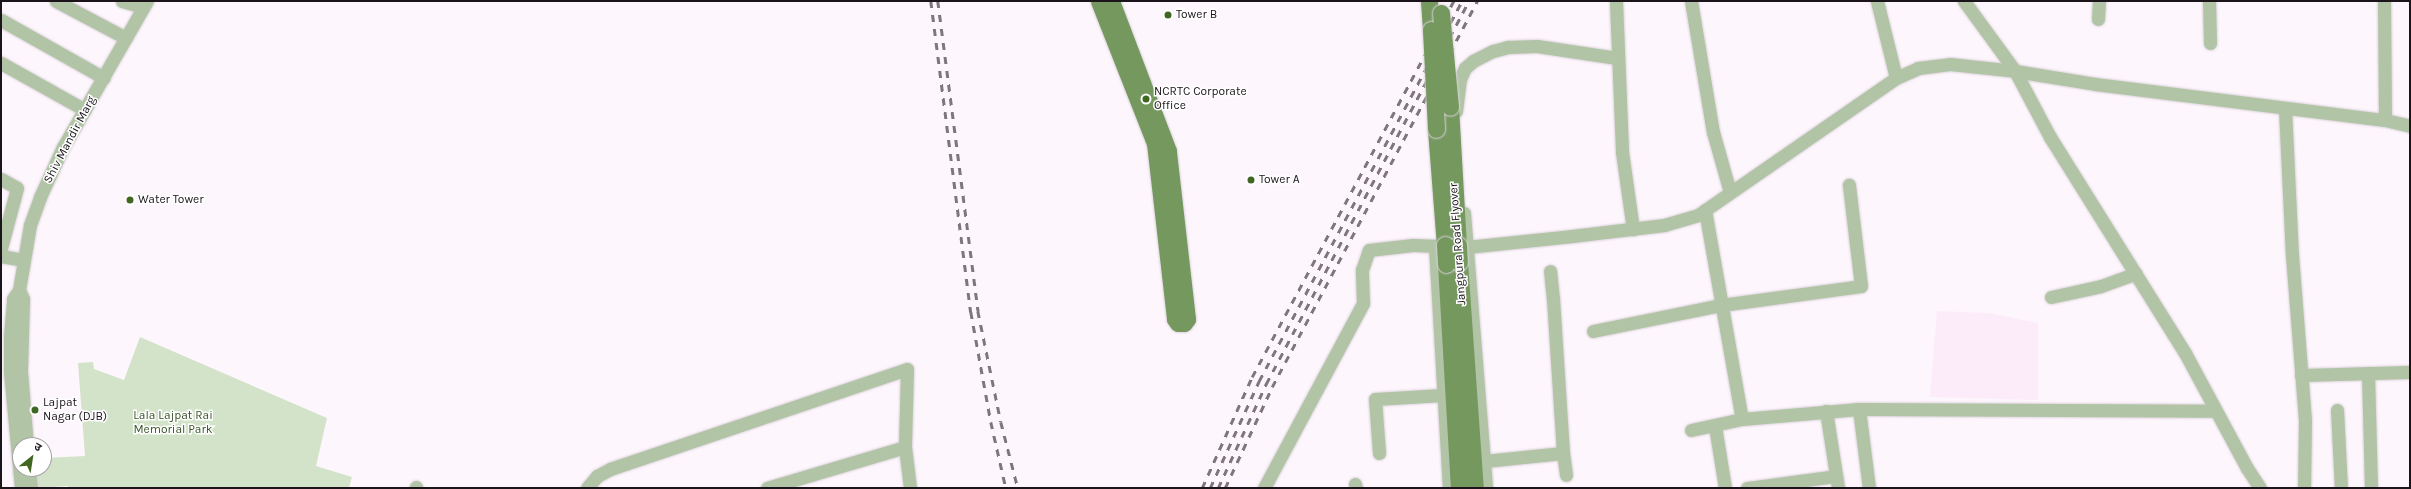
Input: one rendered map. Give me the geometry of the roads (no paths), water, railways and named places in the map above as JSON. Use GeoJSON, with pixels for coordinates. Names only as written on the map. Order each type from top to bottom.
{"type":"FeatureCollection","features":[{"type":"Feature","properties":{"kind":"main road"},"geometry":{"type":"LineString","coordinates":[[1099,1],[1154,143],[1175,319],[1178,323],[1184,323],[1187,319],[1168,151],[1112,1]]}},
{"type":"Feature","properties":{"kind":"main road","name":"Jangpura Road Flyover"},"geometry":{"type":"LineString","coordinates":[[1429,1],[1459,488]]}},
{"type":"Feature","properties":{"kind":"main road","name":"Jangpura Road Flyover"},"geometry":{"type":"LineString","coordinates":[[1441,1],[1476,488]]}},
{"type":"Feature","properties":{"kind":"street"},"geometry":{"type":"LineString","coordinates":[[56,1],[126,38]]}},
{"type":"Feature","properties":{"kind":"street"},"geometry":{"type":"LineString","coordinates":[[122,1],[145,4]]}},
{"type":"Feature","properties":{"kind":"street"},"geometry":{"type":"LineString","coordinates":[[1691,1],[1713,132],[1730,192]]}},
{"type":"Feature","properties":{"kind":"street"},"geometry":{"type":"LineString","coordinates":[[1877,1],[1896,78]]}},
{"type":"Feature","properties":{"kind":"street"},"geometry":{"type":"LineString","coordinates":[[1964,1],[2015,71],[2050,137],[2185,353],[2215,411],[2260,488]]}},
{"type":"Feature","properties":{"kind":"street"},"geometry":{"type":"LineString","coordinates":[[2098,19],[2099,1]]}},
{"type":"Feature","properties":{"kind":"street"},"geometry":{"type":"LineString","coordinates":[[2209,1],[2210,43]]}},
{"type":"Feature","properties":{"kind":"street"},"geometry":{"type":"LineString","coordinates":[[2384,1],[2385,120]]}},
{"type":"Feature","properties":{"kind":"street"},"geometry":{"type":"LineString","coordinates":[[1620,2],[1617,58],[1624,171],[1633,229]]}},
{"type":"Feature","properties":{"kind":"street","name":"Shiv Mandir Marg"},"geometry":{"type":"LineString","coordinates":[[20,488],[10,371],[13,299],[19,290],[30,225],[40,197],[64,147],[145,4]]}},
{"type":"Feature","properties":{"kind":"street"},"geometry":{"type":"LineString","coordinates":[[1,20],[104,78]]}},
{"type":"Feature","properties":{"kind":"street"},"geometry":{"type":"LineString","coordinates":[[1486,488],[1456,105],[1460,79],[1465,68],[1493,51],[1520,46],[1554,48],[1617,58]]}},
{"type":"Feature","properties":{"kind":"street"},"geometry":{"type":"LineString","coordinates":[[1,63],[85,110]]}},
{"type":"Feature","properties":{"kind":"street"},"geometry":{"type":"LineString","coordinates":[[1264,488],[1363,303],[1362,270],[1369,250],[1386,246],[1467,247],[1633,229],[1664,225],[1698,214],[1896,78],[1918,68],[1950,64],[2015,71],[2095,84],[2385,120],[2410,126]]}},
{"type":"Feature","properties":{"kind":"street"},"geometry":{"type":"LineString","coordinates":[[2285,108],[2305,420],[2304,488]]}},
{"type":"Feature","properties":{"kind":"street"},"geometry":{"type":"LineString","coordinates":[[1,179],[17,188],[1,248]]}},
{"type":"Feature","properties":{"kind":"street"},"geometry":{"type":"LineString","coordinates":[[1593,332],[1721,305],[1860,286],[1849,185]]}},
{"type":"Feature","properties":{"kind":"street"},"geometry":{"type":"LineString","coordinates":[[1705,210],[1742,419]]}},
{"type":"Feature","properties":{"kind":"street"},"geometry":{"type":"LineString","coordinates":[[1435,246],[1449,488]]}},
{"type":"Feature","properties":{"kind":"street"},"geometry":{"type":"LineString","coordinates":[[1,256],[23,260]]}},
{"type":"Feature","properties":{"kind":"street"},"geometry":{"type":"LineString","coordinates":[[1550,271],[1563,453],[1566,475]]}},
{"type":"Feature","properties":{"kind":"street"},"geometry":{"type":"LineString","coordinates":[[2051,297],[2101,286],[2136,273]]}},
{"type":"Feature","properties":{"kind":"street","name":"Shiv Mandir Marg"},"geometry":{"type":"LineString","coordinates":[[19,290],[23,299],[21,371],[26,437]]}},
{"type":"Feature","properties":{"kind":"street"},"geometry":{"type":"LineString","coordinates":[[587,488],[597,476],[610,469],[907,369],[905,447],[910,488]]}},
{"type":"Feature","properties":{"kind":"street"},"geometry":{"type":"LineString","coordinates":[[2301,375],[2410,372]]}},
{"type":"Feature","properties":{"kind":"street"},"geometry":{"type":"LineString","coordinates":[[2368,373],[2371,488]]}},
{"type":"Feature","properties":{"kind":"street"},"geometry":{"type":"LineString","coordinates":[[1379,453],[1375,399],[1443,395]]}},
{"type":"Feature","properties":{"kind":"street"},"geometry":{"type":"LineString","coordinates":[[1691,430],[1742,419],[1859,409],[2215,411]]}},
{"type":"Feature","properties":{"kind":"street"},"geometry":{"type":"LineString","coordinates":[[1859,409],[1869,488]]}},
{"type":"Feature","properties":{"kind":"street"},"geometry":{"type":"LineString","coordinates":[[2337,410],[2341,488]]}},
{"type":"Feature","properties":{"kind":"street"},"geometry":{"type":"LineString","coordinates":[[1747,488],[1837,482],[1826,411]]}},
{"type":"Feature","properties":{"kind":"street"},"geometry":{"type":"LineString","coordinates":[[1715,426],[1725,488]]}},
{"type":"Feature","properties":{"kind":"street"},"geometry":{"type":"LineString","coordinates":[[767,488],[905,447]]}},
{"type":"Feature","properties":{"kind":"street"},"geometry":{"type":"LineString","coordinates":[[1485,461],[1563,453]]}},
{"type":"Feature","properties":{"kind":"street"},"geometry":{"type":"LineString","coordinates":[[30,477],[31,488]]}},
{"type":"Feature","properties":{"kind":"railway"},"geometry":{"type":"LineString","coordinates":[[931,1],[971,312],[991,422],[1006,488]]}},
{"type":"Feature","properties":{"kind":"railway"},"geometry":{"type":"LineString","coordinates":[[938,1],[978,311],[1001,422],[1018,488]]}},
{"type":"Feature","properties":{"kind":"railway"},"geometry":{"type":"LineString","coordinates":[[1202,488],[1252,377],[1454,1]]}},
{"type":"Feature","properties":{"kind":"railway"},"geometry":{"type":"LineString","coordinates":[[1210,488],[1259,381],[1462,1]]}},
{"type":"Feature","properties":{"kind":"railway"},"geometry":{"type":"LineString","coordinates":[[1218,488],[1266,384],[1469,1]]}},
{"type":"Feature","properties":{"kind":"railway"},"geometry":{"type":"LineString","coordinates":[[1225,488],[1272,387],[1477,1]]}},
{"type":"Feature","properties":{"kind":"place","name":"Tower B"},"geometry":{"type":"Point","coordinates":[1168,15]}},
{"type":"Feature","properties":{"kind":"place","name":"NCRTC Corporate Office"},"geometry":{"type":"Point","coordinates":[1146,99]}},
{"type":"Feature","properties":{"kind":"place","name":"Tower A"},"geometry":{"type":"Point","coordinates":[1251,180]}},
{"type":"Feature","properties":{"kind":"place","name":"Water Tower"},"geometry":{"type":"Point","coordinates":[130,200]}},
{"type":"Feature","properties":{"kind":"place","name":"Lajpat Nagar (DJB)"},"geometry":{"type":"Point","coordinates":[35,410]}},
{"type":"Feature","properties":{"kind":"park label","name":"Lala Lajpat Rai Memorial Park"},"geometry":{"type":"Point","coordinates":[173,423]}}]}
